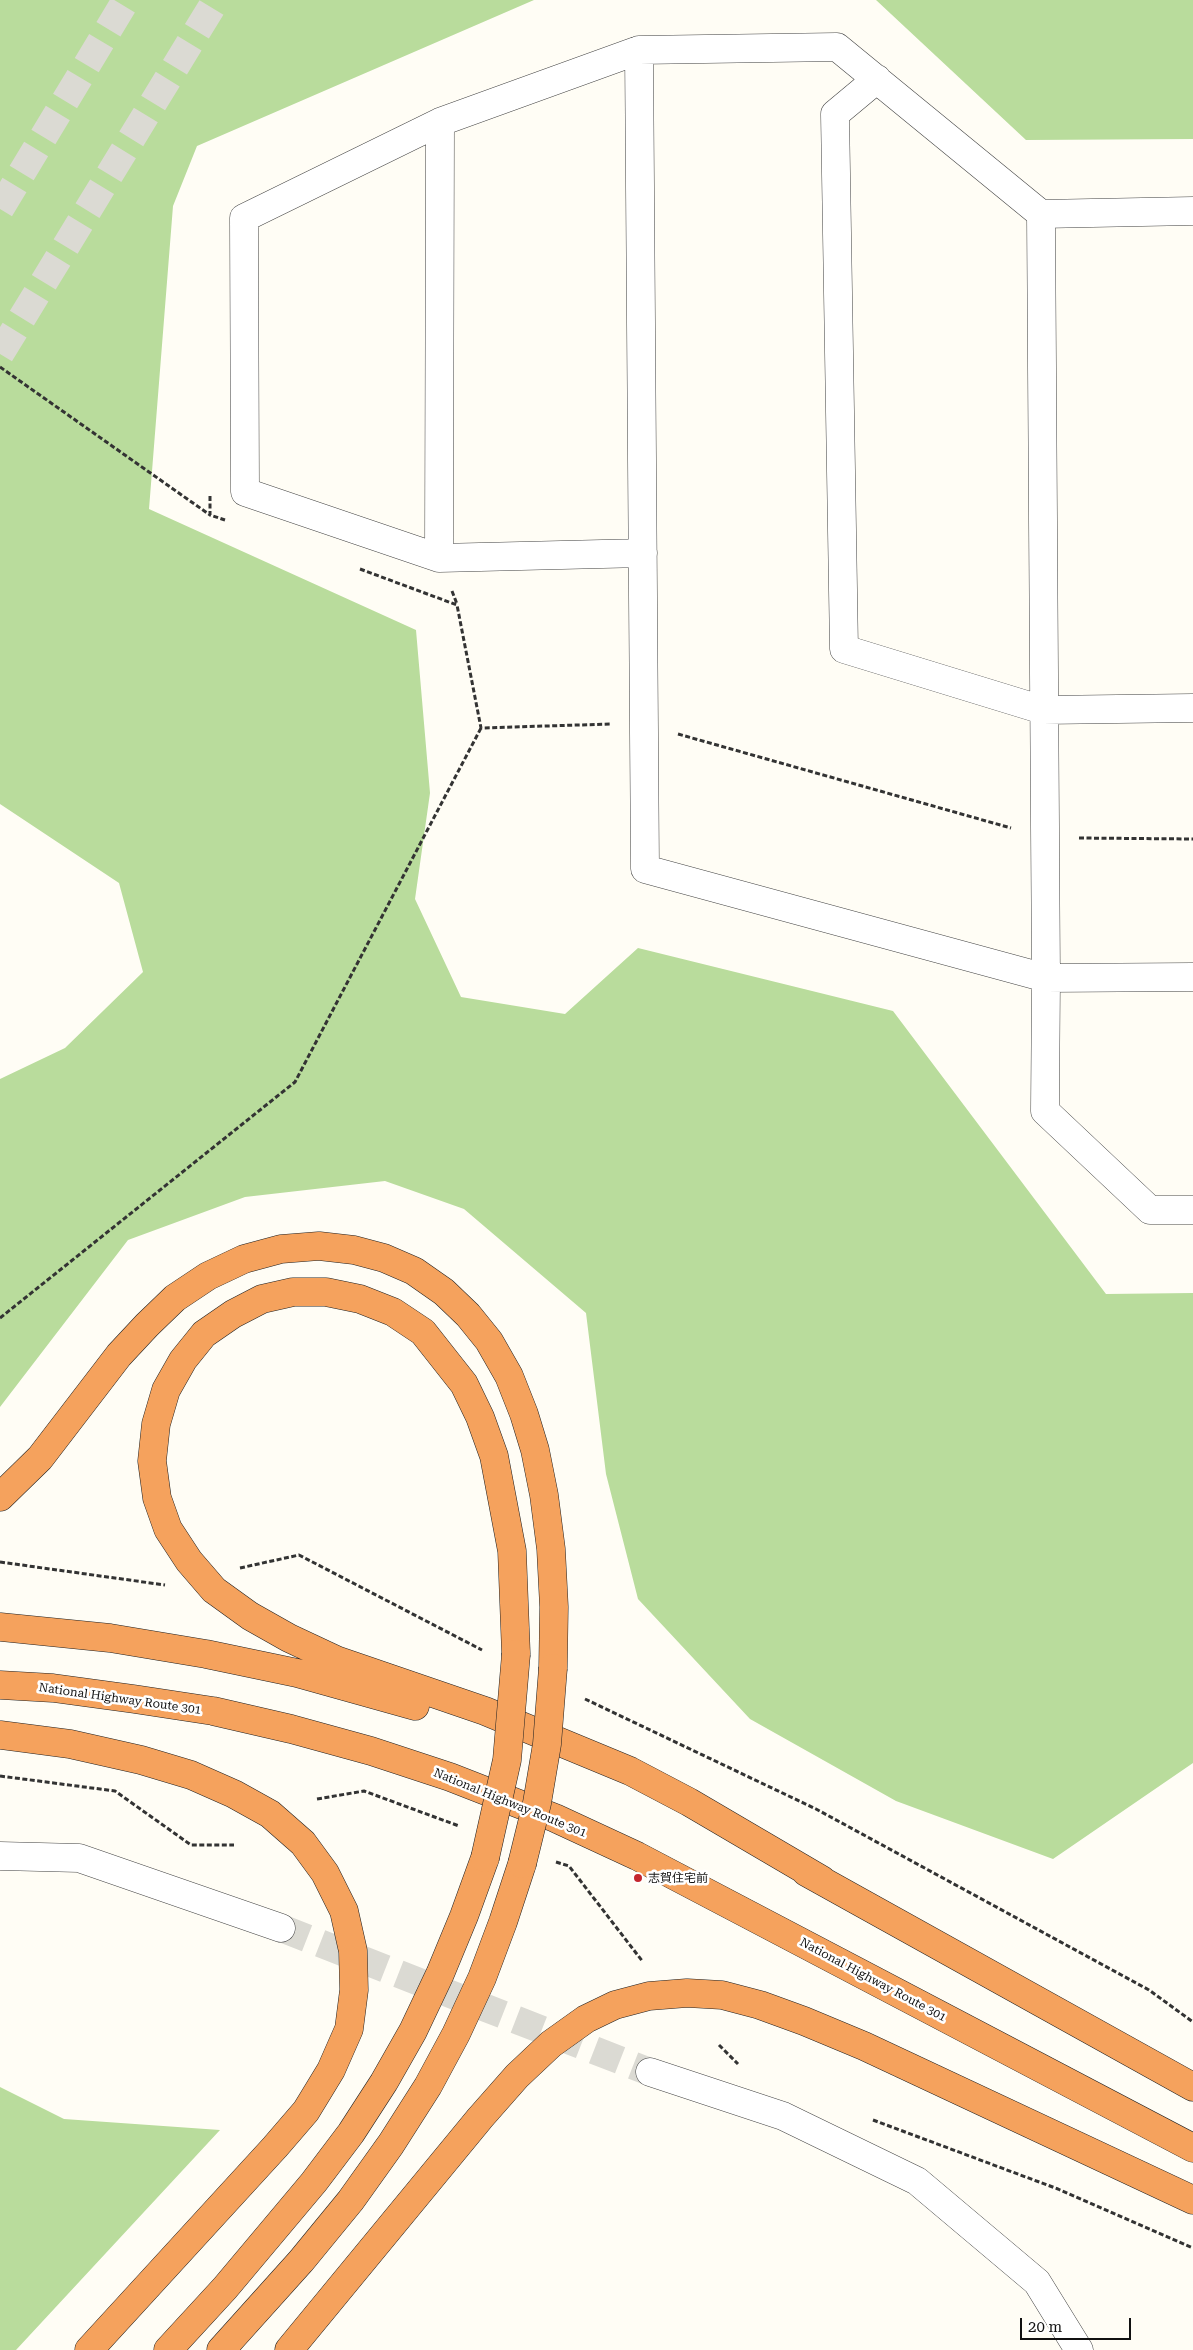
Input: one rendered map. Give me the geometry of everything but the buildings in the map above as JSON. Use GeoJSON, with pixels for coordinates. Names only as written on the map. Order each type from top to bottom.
{"type":"FeatureCollection","features":[{"type":"Feature","properties":{"kind":"highway"},"geometry":{"type":"LineString","coordinates":[[0,1497],[40,1458],[120,1355],[175,1298],[208,1276],[244,1259],[281,1249],[318,1246],[354,1250],[384,1258],[414,1271],[444,1292],[468,1315],[488,1340],[509,1376],[524,1414],[535,1450],[544,1495],[551,1549],[554,1607],[553,1668],[547,1744],[537,1802],[522,1864],[503,1922],[482,1978],[428,2086],[391,2144],[351,2200],[301,2261],[221,2350]]}},
{"type":"Feature","properties":{"kind":"highway"},"geometry":{"type":"LineString","coordinates":[[168,2350],[231,2281],[314,2182],[351,2133],[384,2082],[413,2031],[440,1974],[485,1858],[507,1760],[516,1654],[512,1551],[494,1456],[480,1417],[464,1384],[423,1332],[393,1312],[360,1299],[326,1292],[293,1292],[262,1299],[232,1314],[204,1334],[183,1360],[166,1390],[156,1424],[152,1461],[157,1498],[168,1529],[189,1561],[214,1590],[250,1616],[289,1638],[336,1660],[485,1711],[630,1771],[689,1802],[822,1880],[1193,2087]]}},
{"type":"Feature","properties":{"kind":"highway"},"geometry":{"type":"LineString","coordinates":[[0,1626],[110,1638],[206,1654],[297,1673],[393,1699],[597,1772],[661,1799],[822,1880]]}},
{"type":"Feature","properties":{"kind":"highway","name":"National Highway Route 301"},"geometry":{"type":"LineString","coordinates":[[0,1685],[53,1688],[134,1698],[213,1711],[291,1729],[450,1777],[555,1818],[645,1860],[1193,2148]]}},
{"type":"Feature","properties":{"kind":"highway"},"geometry":{"type":"LineString","coordinates":[[0,1735],[70,1744],[141,1760],[191,1775],[234,1794],[270,1814],[303,1843],[325,1873],[344,1911],[353,1951],[354,1990],[348,2029],[331,2070],[306,2111],[89,2350]]}},
{"type":"Feature","properties":{"kind":"highway"},"geometry":{"type":"LineString","coordinates":[[289,2350],[480,2118],[517,2076],[551,2044],[586,2019],[615,2005],[649,1996],[722,1995],[760,2005],[804,2021],[880,2053],[1193,2200]]}},
{"type":"Feature","properties":{"kind":"street"},"geometry":{"type":"LineString","coordinates":[[643,553],[439,558],[245,492],[244,218],[440,122],[640,50],[837,46],[1041,214],[1193,211]]}},
{"type":"Feature","properties":{"kind":"street"},"geometry":{"type":"LineString","coordinates":[[640,50],[644,869],[1046,978],[1193,977]]}},
{"type":"Feature","properties":{"kind":"street"},"geometry":{"type":"LineString","coordinates":[[877,79],[835,114],[844,649],[1043,710],[1193,708]]}},
{"type":"Feature","properties":{"kind":"street"},"geometry":{"type":"LineString","coordinates":[[439,558],[440,122]]}},
{"type":"Feature","properties":{"kind":"street"},"geometry":{"type":"LineString","coordinates":[[1041,214],[1046,978],[1045,1111],[1150,1210],[1193,1210]]}},
{"type":"Feature","properties":{"kind":"street"},"geometry":{"type":"LineString","coordinates":[[0,1856],[79,1858],[282,1928]]}},
{"type":"Feature","properties":{"kind":"street"},"geometry":{"type":"LineString","coordinates":[[650,2072],[783,2116],[917,2181],[1037,2282],[1079,2350]]}},
{"type":"Feature","properties":{"kind":"path"},"geometry":{"type":"LineString","coordinates":[[0,367],[210,515]]}},
{"type":"Feature","properties":{"kind":"path"},"geometry":{"type":"LineString","coordinates":[[644,724],[1044,838],[1193,839]]}},
{"type":"Feature","properties":{"kind":"path"},"geometry":{"type":"LineString","coordinates":[[0,1318],[295,1082],[481,728]]}},
{"type":"Feature","properties":{"kind":"path"},"geometry":{"type":"LineString","coordinates":[[238,1568],[300,1555],[483,1651]]}},
{"type":"Feature","properties":{"kind":"path"},"geometry":{"type":"LineString","coordinates":[[0,1562],[161,1586],[169,1584]]}},
{"type":"Feature","properties":{"kind":"path"},"geometry":{"type":"LineString","coordinates":[[582,1698],[816,1809],[1149,1990],[1193,2022]]}},
{"type":"Feature","properties":{"kind":"path"},"geometry":{"type":"LineString","coordinates":[[0,1776],[115,1791],[191,1844],[234,1845]]}},
{"type":"Feature","properties":{"kind":"path"},"geometry":{"type":"LineString","coordinates":[[719,2045],[740,2066]]}},
{"type":"Feature","properties":{"kind":"path"},"geometry":{"type":"LineString","coordinates":[[864,2117],[1058,2189],[1193,2248]]}},
{"type":"Feature","properties":{"kind":"green space"},"geometry":{"type":"Polygon","coordinates":[[[0,0],[534,0],[197,146],[173,206],[149,509],[416,630],[430,793],[415,899],[461,997],[565,1014],[638,948],[893,1011],[1106,1294],[1193,1293],[1193,1763],[1053,1859],[896,1801],[750,1719],[638,1599],[606,1474],[586,1313],[464,1209],[385,1181],[245,1197],[128,1240],[0,1407],[0,1079],[65,1048],[143,972],[119,883],[0,804],[0,0]]]}},
{"type":"Feature","properties":{"kind":"green space"},"geometry":{"type":"Polygon","coordinates":[[[876,0],[1193,0],[1193,139],[1026,140],[876,0]]]}},
{"type":"Feature","properties":{"kind":"green space"},"geometry":{"type":"Polygon","coordinates":[[[0,2087],[64,2119],[220,2130],[16,2350],[0,2350],[0,2087]]]}},
{"type":"Feature","properties":{"kind":"tunnel"},"geometry":{"type":"LineString","coordinates":[[0,209],[126,0]]}},
{"type":"Feature","properties":{"kind":"tunnel"},"geometry":{"type":"LineString","coordinates":[[0,354],[216,0]]}},
{"type":"Feature","properties":{"kind":"tunnel"},"geometry":{"type":"LineString","coordinates":[[281,1928],[650,2072]]}},
{"type":"Feature","properties":{"kind":"place","name":"志賀住宅前"},"geometry":{"type":"Point","coordinates":[638,1878]}}]}
